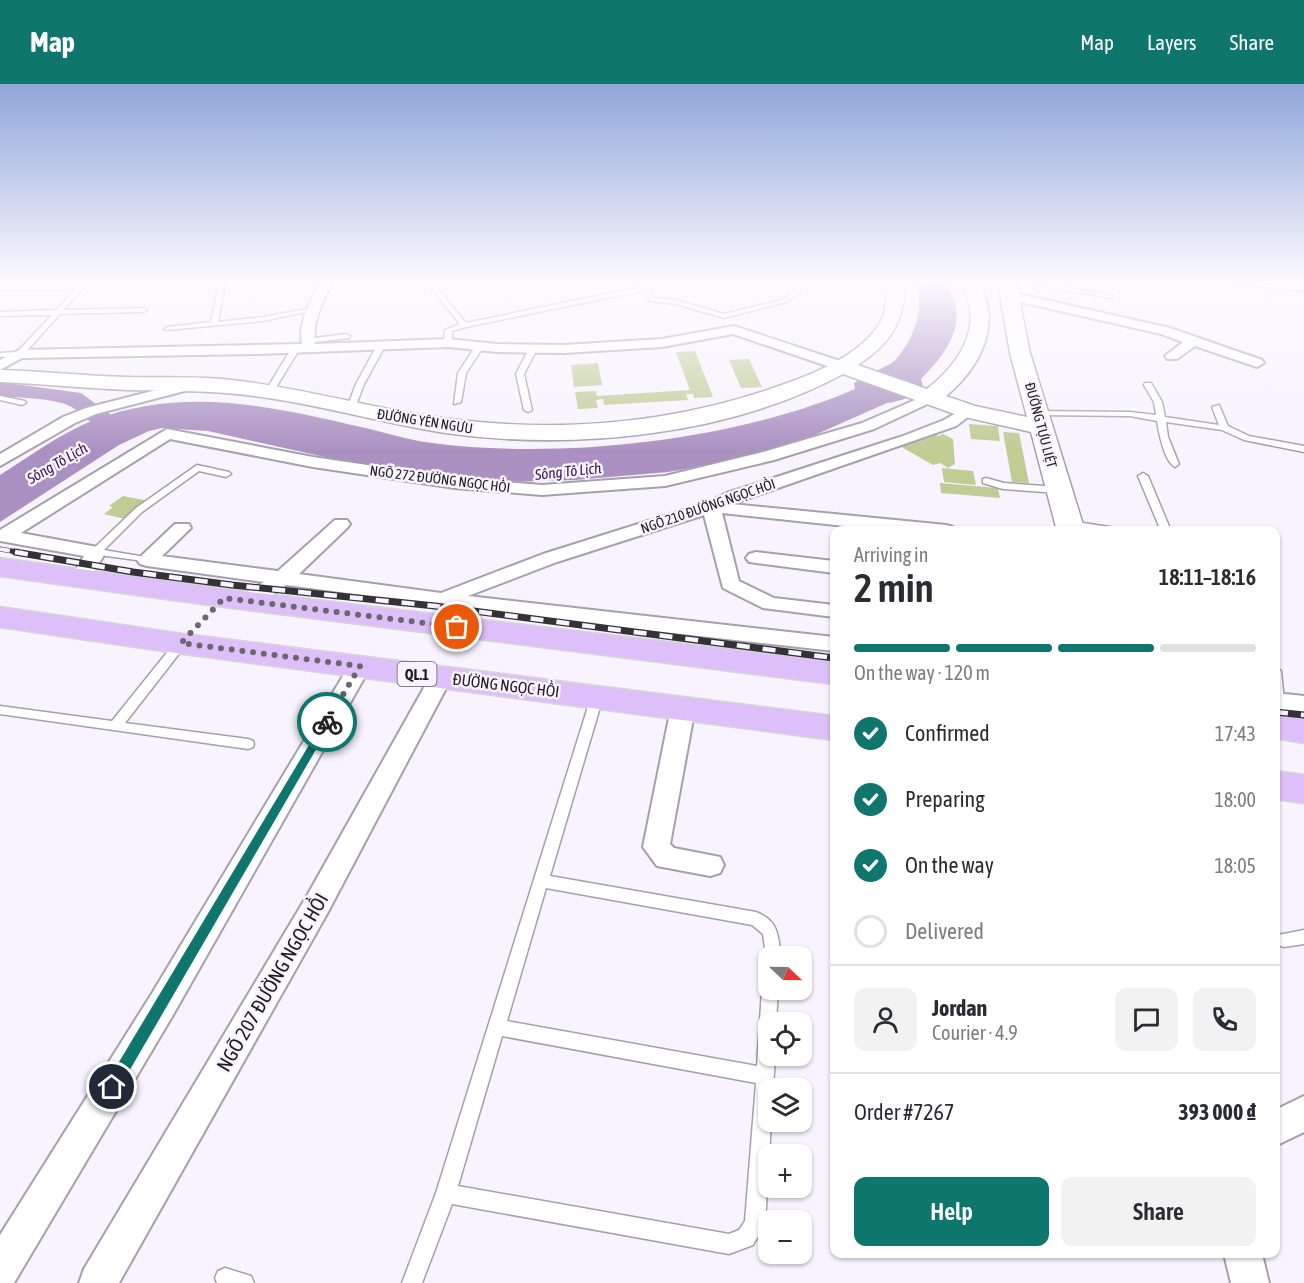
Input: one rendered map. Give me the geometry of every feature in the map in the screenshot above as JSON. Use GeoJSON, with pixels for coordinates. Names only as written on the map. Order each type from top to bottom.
{"type":"FeatureCollection","features":[{"type":"Feature","properties":{"kind":"highway"},"geometry":{"type":"LineString","coordinates":[[0,567],[234,599],[830,673]]}},
{"type":"Feature","properties":{"kind":"highway"},"geometry":{"type":"LineString","coordinates":[[181,643],[234,599]]}},
{"type":"Feature","properties":{"kind":"highway","name":"ĐƯỜNG NGỌC HỒI"},"geometry":{"type":"LineString","coordinates":[[0,617],[181,643],[830,727]]}},
{"type":"Feature","properties":{"kind":"street"},"geometry":{"type":"LineString","coordinates":[[304,346],[306,339]]}},
{"type":"Feature","properties":{"kind":"street"},"geometry":{"type":"LineString","coordinates":[[0,366],[19,354],[448,343],[532,349],[662,343],[684,339]]}},
{"type":"Feature","properties":{"kind":"street"},"geometry":{"type":"LineString","coordinates":[[760,339],[968,411],[1013,422],[1039,419]]}},
{"type":"Feature","properties":{"kind":"street","name":"ĐƯỜNG YÊN NGƯU"},"geometry":{"type":"LineString","coordinates":[[0,376],[114,383],[229,386],[438,425],[482,430],[538,432],[597,430],[657,423],[734,408],[792,389],[849,369],[875,339]]}},
{"type":"Feature","properties":{"kind":"street"},"geometry":{"type":"LineString","coordinates":[[926,395],[959,373],[978,339]]}},
{"type":"Feature","properties":{"kind":"street","name":"ĐƯỜNG TỰU LIỆT"},"geometry":{"type":"LineString","coordinates":[[1018,339],[1070,526]]}},
{"type":"Feature","properties":{"kind":"street"},"geometry":{"type":"LineString","coordinates":[[1183,339],[1257,363]]}},
{"type":"Feature","properties":{"kind":"street"},"geometry":{"type":"LineString","coordinates":[[1172,356],[1191,342]]}},
{"type":"Feature","properties":{"kind":"street"},"geometry":{"type":"LineString","coordinates":[[114,383],[140,397]]}},
{"type":"Feature","properties":{"kind":"street"},"geometry":{"type":"LineString","coordinates":[[0,460],[69,420],[140,397],[195,384]]}},
{"type":"Feature","properties":{"kind":"street","name":"NGÕ 272 ĐƯỜNG NGỌC HỒI"},"geometry":{"type":"LineString","coordinates":[[96,552],[4,536],[167,434],[313,462],[455,483],[542,490],[665,481],[768,456],[868,426],[926,395]]}},
{"type":"Feature","properties":{"kind":"street","name":"NGÕ 210 ĐƯỜNG NGỌC HỒI"},"geometry":{"type":"LineString","coordinates":[[445,598],[550,558],[711,507],[733,497],[909,439],[950,423],[968,411]]}},
{"type":"Feature","properties":{"kind":"street"},"geometry":{"type":"LineString","coordinates":[[830,610],[770,604],[730,585],[711,507],[848,526]]}},
{"type":"Feature","properties":{"kind":"street"},"geometry":{"type":"LineString","coordinates":[[234,599],[268,590],[284,579],[342,524]]}},
{"type":"Feature","properties":{"kind":"street"},"geometry":{"type":"LineString","coordinates":[[147,560],[182,528]]}},
{"type":"Feature","properties":{"kind":"street"},"geometry":{"type":"LineString","coordinates":[[80,579],[96,552]]}},
{"type":"Feature","properties":{"kind":"street"},"geometry":{"type":"LineString","coordinates":[[756,558],[830,567]]}},
{"type":"Feature","properties":{"kind":"street"},"geometry":{"type":"LineString","coordinates":[[147,560],[538,612],[830,644]]}},
{"type":"Feature","properties":{"kind":"street"},"geometry":{"type":"LineString","coordinates":[[0,1270],[162,1005],[360,666]]}},
{"type":"Feature","properties":{"kind":"street","name":"NGÕ 207 ĐƯỜNG NGỌC HỒI"},"geometry":{"type":"LineString","coordinates":[[98,1283],[312,914],[441,677]]}},
{"type":"Feature","properties":{"kind":"street"},"geometry":{"type":"LineString","coordinates":[[683,708],[656,846],[667,858],[710,865]]}},
{"type":"Feature","properties":{"kind":"street"},"geometry":{"type":"LineString","coordinates":[[1280,1126],[1304,1113]]}},
{"type":"Feature","properties":{"kind":"street"},"geometry":{"type":"LineString","coordinates":[[1244,1258],[1250,1283]]}},
{"type":"Feature","properties":{"kind":"lane"},"geometry":{"type":"LineString","coordinates":[[0,355],[19,354],[33,339]]}},
{"type":"Feature","properties":{"kind":"lane"},"geometry":{"type":"LineString","coordinates":[[269,392],[304,346],[334,339]]}},
{"type":"Feature","properties":{"kind":"lane"},"geometry":{"type":"LineString","coordinates":[[448,339],[448,343]]}},
{"type":"Feature","properties":{"kind":"lane"},"geometry":{"type":"LineString","coordinates":[[351,408],[360,384],[382,344]]}},
{"type":"Feature","properties":{"kind":"lane"},"geometry":{"type":"LineString","coordinates":[[457,402],[462,373],[480,346]]}},
{"type":"Feature","properties":{"kind":"lane"},"geometry":{"type":"LineString","coordinates":[[528,410],[520,374],[532,349]]}},
{"type":"Feature","properties":{"kind":"lane"},"geometry":{"type":"LineString","coordinates":[[1148,385],[1158,402],[1164,437],[1175,464]]}},
{"type":"Feature","properties":{"kind":"lane"},"geometry":{"type":"LineString","coordinates":[[0,398],[22,403]]}},
{"type":"Feature","properties":{"kind":"lane"},"geometry":{"type":"LineString","coordinates":[[1216,407],[1224,428]]}},
{"type":"Feature","properties":{"kind":"lane"},"geometry":{"type":"LineString","coordinates":[[1039,419],[1130,414],[1224,428],[1247,438],[1304,449]]}},
{"type":"Feature","properties":{"kind":"lane"},"geometry":{"type":"LineString","coordinates":[[96,552],[139,510],[197,468],[226,474]]}},
{"type":"Feature","properties":{"kind":"lane"},"geometry":{"type":"LineString","coordinates":[[1143,476],[1164,526]]}},
{"type":"Feature","properties":{"kind":"lane"},"geometry":{"type":"LineString","coordinates":[[986,481],[1003,486],[1058,490]]}},
{"type":"Feature","properties":{"kind":"lane"},"geometry":{"type":"LineString","coordinates":[[96,552],[147,560]]}},
{"type":"Feature","properties":{"kind":"lane"},"geometry":{"type":"LineString","coordinates":[[116,725],[181,643]]}},
{"type":"Feature","properties":{"kind":"lane"},"geometry":{"type":"LineString","coordinates":[[1280,689],[1287,715]]}},
{"type":"Feature","properties":{"kind":"lane"},"geometry":{"type":"LineString","coordinates":[[412,1283],[446,1193],[543,881],[597,697]]}},
{"type":"Feature","properties":{"kind":"lane"},"geometry":{"type":"LineString","coordinates":[[0,710],[248,744]]}},
{"type":"Feature","properties":{"kind":"lane"},"geometry":{"type":"LineString","coordinates":[[543,881],[756,919],[770,931],[772,946]]}},
{"type":"Feature","properties":{"kind":"lane"},"geometry":{"type":"LineString","coordinates":[[1284,940],[1304,937]]}},
{"type":"Feature","properties":{"kind":"lane"},"geometry":{"type":"LineString","coordinates":[[496,1027],[765,1077]]}},
{"type":"Feature","properties":{"kind":"lane"},"geometry":{"type":"LineString","coordinates":[[446,1193],[729,1244],[746,1238],[755,1224],[766,1066]]}},
{"type":"Feature","properties":{"kind":"water"},"geometry":{"type":"Polygon","coordinates":[[[910,339],[951,339],[940,358],[921,379],[923,387],[916,393],[887,403],[799,442],[737,460],[668,472],[575,480],[509,482],[397,473],[208,431],[162,428],[149,431],[119,445],[0,522],[0,475],[70,431],[94,420],[128,410],[161,404],[228,403],[294,412],[423,442],[482,448],[591,447],[647,442],[702,433],[756,422],[808,407],[855,389],[854,383],[893,362],[910,339]]]}},
{"type":"Feature","properties":{"kind":"building"},"geometry":{"type":"Polygon","coordinates":[[[695,351],[713,397],[694,398],[693,394],[686,394],[688,400],[604,405],[603,399],[596,400],[598,408],[578,409],[575,392],[596,391],[597,396],[690,390],[676,352],[695,351]]]}},
{"type":"Feature","properties":{"kind":"building"},"geometry":{"type":"Polygon","coordinates":[[[749,359],[762,387],[741,388],[729,360],[749,359]]]}},
{"type":"Feature","properties":{"kind":"building"},"geometry":{"type":"Polygon","coordinates":[[[598,363],[602,385],[574,387],[571,365],[598,363]]]}},
{"type":"Feature","properties":{"kind":"building"},"geometry":{"type":"Polygon","coordinates":[[[969,424],[998,426],[1000,441],[971,439],[969,424]]]}},
{"type":"Feature","properties":{"kind":"building"},"geometry":{"type":"Polygon","coordinates":[[[1003,432],[1019,433],[1029,483],[1012,482],[1003,432]]]}},
{"type":"Feature","properties":{"kind":"building"},"geometry":{"type":"Polygon","coordinates":[[[933,433],[938,436],[943,434],[953,439],[955,464],[948,468],[940,463],[933,465],[900,446],[933,433]]]}},
{"type":"Feature","properties":{"kind":"building"},"geometry":{"type":"Polygon","coordinates":[[[942,468],[973,471],[976,485],[944,482],[942,468]]]}},
{"type":"Feature","properties":{"kind":"building"},"geometry":{"type":"Polygon","coordinates":[[[940,483],[998,488],[1000,498],[941,493],[940,483]]]}},
{"type":"Feature","properties":{"kind":"building"},"geometry":{"type":"Polygon","coordinates":[[[123,496],[149,501],[125,519],[104,514],[113,507],[109,506],[123,496]]]}},
{"type":"Feature","properties":{"kind":"waterway","name":"Sông Tô Lịch"},"geometry":{"type":"LineString","coordinates":[[0,389],[73,398],[116,430]]}},
{"type":"Feature","properties":{"kind":"railway"},"geometry":{"type":"LineString","coordinates":[[0,549],[23,553]]}},
{"type":"Feature","properties":{"kind":"railway"},"geometry":{"type":"LineString","coordinates":[[15,552],[133,572],[232,585],[435,606],[830,657]]}},
{"type":"Feature","properties":{"kind":"railway"},"geometry":{"type":"LineString","coordinates":[[1280,713],[1304,715]]}},
{"type":"Feature","properties":{"kind":"way so far"},"geometry":{"type":"LineString","coordinates":[[327,722],[360,666],[181,643],[224,598],[457,627]]}},
{"type":"Feature","properties":{"kind":"route"},"geometry":{"type":"LineString","coordinates":[[112,1087],[327,722]]}}]}
